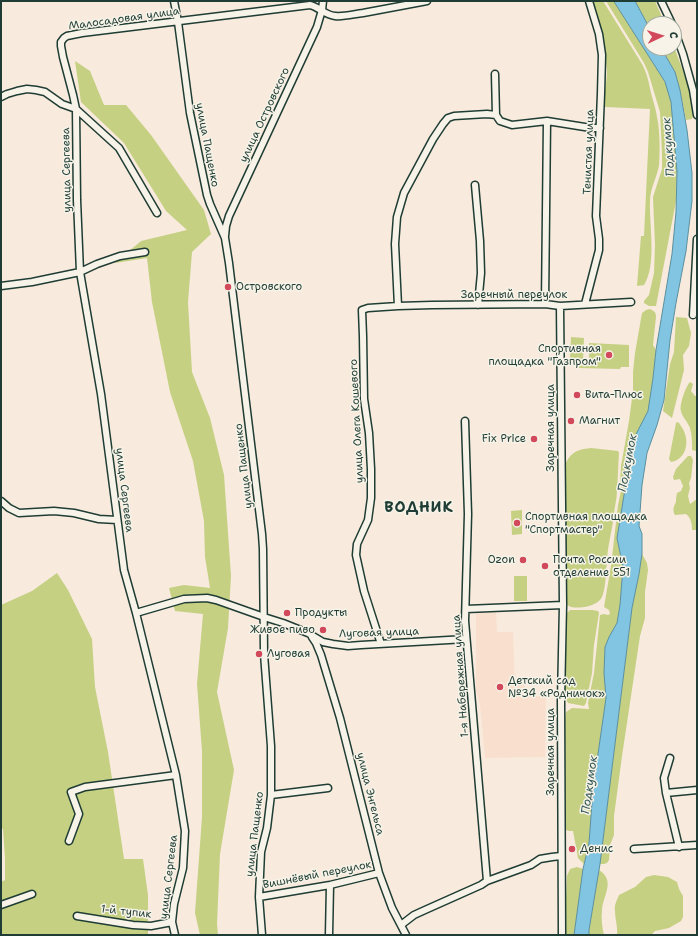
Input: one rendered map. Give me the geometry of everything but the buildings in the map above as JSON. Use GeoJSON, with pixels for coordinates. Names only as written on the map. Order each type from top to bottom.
{"type":"FeatureCollection","features":[{"type":"Feature","properties":{"kind":"street","name":"улица Пащенко"},"geometry":{"type":"LineString","coordinates":[[174,1],[190,113],[206,195],[225,238],[262,534],[264,654],[271,746],[272,794],[267,828],[261,852],[259,897],[262,935]]}},
{"type":"Feature","properties":{"kind":"street","name":"улица Островского"},"geometry":{"type":"LineString","coordinates":[[225,238],[229,216],[317,27],[322,11],[323,1]]}},
{"type":"Feature","properties":{"kind":"street","name":"Малосадовая улица"},"geometry":{"type":"LineString","coordinates":[[61,42],[67,36],[73,35],[310,5],[316,6],[322,11],[333,16],[342,16],[383,10],[426,1]]}},
{"type":"Feature","properties":{"kind":"street","name":"Тенистая улица"},"geometry":{"type":"LineString","coordinates":[[585,304],[599,250],[596,216],[602,55],[599,34],[589,1]]}},
{"type":"Feature","properties":{"kind":"street"},"geometry":{"type":"LineString","coordinates":[[661,1],[668,16]]}},
{"type":"Feature","properties":{"kind":"street","name":"улица Сергеева"},"geometry":{"type":"LineString","coordinates":[[61,42],[63,57],[76,109],[77,200],[80,272],[102,394],[124,570],[176,775],[185,831],[183,868],[174,904],[172,922],[175,935]]}},
{"type":"Feature","properties":{"kind":"street"},"geometry":{"type":"LineString","coordinates":[[682,51],[693,90],[697,115]]}},
{"type":"Feature","properties":{"kind":"street"},"geometry":{"type":"LineString","coordinates":[[495,74],[496,115],[500,121],[512,125],[547,121],[600,128]]}},
{"type":"Feature","properties":{"kind":"street"},"geometry":{"type":"LineString","coordinates":[[1,97],[26,89],[36,90],[45,92],[62,104],[76,109],[119,148],[157,213]]}},
{"type":"Feature","properties":{"kind":"street"},"geometry":{"type":"LineString","coordinates":[[398,306],[395,244],[397,217],[404,193],[433,139],[448,118],[454,116],[480,114],[496,115]]}},
{"type":"Feature","properties":{"kind":"street"},"geometry":{"type":"LineString","coordinates":[[545,304],[547,121]]}},
{"type":"Feature","properties":{"kind":"street"},"geometry":{"type":"LineString","coordinates":[[475,185],[481,273],[478,305]]}},
{"type":"Feature","properties":{"kind":"street"},"geometry":{"type":"LineString","coordinates":[[692,315],[697,239]]}},
{"type":"Feature","properties":{"kind":"street"},"geometry":{"type":"LineString","coordinates":[[1,286],[32,282],[80,272],[120,256],[145,252]]}},
{"type":"Feature","properties":{"kind":"street","name":"Заречный переулок"},"geometry":{"type":"LineString","coordinates":[[398,306],[432,304],[545,304],[560,306],[631,302]]}},
{"type":"Feature","properties":{"kind":"street","name":"улица Олега Кошевого"},"geometry":{"type":"LineString","coordinates":[[381,644],[364,591],[356,555],[357,544],[368,520],[371,498],[369,433],[364,399],[362,310],[368,308],[398,306]]}},
{"type":"Feature","properties":{"kind":"street","name":"Заречная улица"},"geometry":{"type":"LineString","coordinates":[[560,306],[563,605],[561,700],[562,935]]}},
{"type":"Feature","properties":{"kind":"street","name":"1-я Набережная улица"},"geometry":{"type":"LineString","coordinates":[[465,421],[468,514],[465,621],[487,881]]}},
{"type":"Feature","properties":{"kind":"street"},"geometry":{"type":"LineString","coordinates":[[1,501],[9,508],[19,513],[54,511],[117,520]]}},
{"type":"Feature","properties":{"kind":"street","name":"Луговая улица"},"geometry":{"type":"LineString","coordinates":[[136,613],[184,599],[207,598],[283,623],[323,642],[348,646],[466,639]]}},
{"type":"Feature","properties":{"kind":"street"},"geometry":{"type":"LineString","coordinates":[[466,609],[563,605]]}},
{"type":"Feature","properties":{"kind":"street","name":"улица Энгельса"},"geometry":{"type":"LineString","coordinates":[[311,635],[321,655],[340,718],[380,873],[392,908],[406,935]]}},
{"type":"Feature","properties":{"kind":"street"},"geometry":{"type":"LineString","coordinates":[[321,655],[322,645],[326,642]]}},
{"type":"Feature","properties":{"kind":"street"},"geometry":{"type":"LineString","coordinates":[[670,758],[664,778],[666,793],[679,847]]}},
{"type":"Feature","properties":{"kind":"street"},"geometry":{"type":"LineString","coordinates":[[69,841],[79,814],[72,792],[85,787],[176,775]]}},
{"type":"Feature","properties":{"kind":"street"},"geometry":{"type":"LineString","coordinates":[[272,794],[328,788]]}},
{"type":"Feature","properties":{"kind":"street"},"geometry":{"type":"LineString","coordinates":[[666,793],[697,790]]}},
{"type":"Feature","properties":{"kind":"street"},"geometry":{"type":"LineString","coordinates":[[634,849],[697,845]]}},
{"type":"Feature","properties":{"kind":"street"},"geometry":{"type":"LineString","coordinates":[[401,925],[414,915],[476,888],[487,881],[531,865],[540,859],[552,856],[561,856]]}},
{"type":"Feature","properties":{"kind":"street","name":"Вишнёвый переулок"},"geometry":{"type":"LineString","coordinates":[[259,897],[330,885],[380,873]]}},
{"type":"Feature","properties":{"kind":"street"},"geometry":{"type":"LineString","coordinates":[[329,935],[330,885]]}},
{"type":"Feature","properties":{"kind":"street"},"geometry":{"type":"LineString","coordinates":[[1,905],[32,894]]}},
{"type":"Feature","properties":{"kind":"street","name":"1-й тупик"},"geometry":{"type":"LineString","coordinates":[[77,916],[133,925],[151,926],[172,922]]}},
{"type":"Feature","properties":{"kind":"shaded area","name":"Детский сад №34 «Родничок»"},"geometry":{"type":"Polygon","coordinates":[[[476,612],[496,612],[497,632],[513,632],[515,684],[525,684],[525,696],[546,696],[545,757],[485,758],[480,705],[476,691],[476,612]]]}},
{"type":"Feature","properties":{"kind":"green space"},"geometry":{"type":"Polygon","coordinates":[[[592,1],[603,1],[642,64],[648,78],[657,114],[660,148],[659,165],[650,196],[652,244],[650,267],[648,277],[644,285],[637,286],[641,236],[644,236],[650,109],[605,107],[604,98],[607,72],[605,54],[592,1]]]}},
{"type":"Feature","properties":{"kind":"green space"},"geometry":{"type":"Polygon","coordinates":[[[606,1],[614,1],[642,45],[642,56],[649,56],[665,82],[671,102],[677,172],[676,201],[656,306],[649,306],[644,303],[644,301],[649,295],[654,273],[655,245],[653,197],[662,169],[660,112],[644,63],[606,1]]]}},
{"type":"Feature","properties":{"kind":"green space"},"geometry":{"type":"Polygon","coordinates":[[[635,1],[655,1],[662,16],[643,16],[635,1]]]}},
{"type":"Feature","properties":{"kind":"green space"},"geometry":{"type":"Polygon","coordinates":[[[666,56],[677,56],[690,94],[693,113],[692,119],[686,120],[675,72],[666,56]]]}},
{"type":"Feature","properties":{"kind":"green space"},"geometry":{"type":"Polygon","coordinates":[[[75,61],[90,71],[104,105],[126,105],[151,135],[204,210],[211,234],[192,252],[188,302],[192,372],[210,418],[224,475],[231,576],[228,628],[217,692],[234,770],[220,854],[217,924],[218,935],[200,935],[195,913],[202,817],[202,751],[197,684],[203,614],[175,611],[169,588],[184,585],[210,588],[205,557],[204,521],[193,461],[170,392],[152,302],[147,258],[115,263],[141,241],[187,230],[166,211],[124,143],[81,102],[75,61]]]}},
{"type":"Feature","properties":{"kind":"green space"},"geometry":{"type":"Polygon","coordinates":[[[650,309],[656,314],[653,345],[656,350],[653,378],[648,411],[633,440],[617,538],[623,567],[620,605],[617,623],[605,647],[604,673],[606,698],[593,789],[589,843],[584,864],[578,858],[573,831],[563,829],[563,734],[566,712],[572,708],[589,709],[588,703],[594,673],[600,615],[610,614],[609,610],[604,607],[621,491],[621,466],[633,391],[635,353],[642,313],[650,309]]]}},
{"type":"Feature","properties":{"kind":"green space"},"geometry":{"type":"Polygon","coordinates":[[[676,317],[687,318],[691,333],[689,346],[683,355],[684,370],[672,418],[663,411],[670,364],[674,352],[676,317]]]}},
{"type":"Feature","properties":{"kind":"green space"},"geometry":{"type":"Polygon","coordinates":[[[571,337],[584,338],[583,360],[570,359],[571,337]]]}},
{"type":"Feature","properties":{"kind":"green space","name":"Спортивная площадка \"Газпром\""},"geometry":{"type":"Polygon","coordinates":[[[589,343],[629,345],[629,367],[621,367],[620,369],[579,368],[579,365],[589,363],[589,343]]]}},
{"type":"Feature","properties":{"kind":"green space"},"geometry":{"type":"Polygon","coordinates":[[[690,382],[693,384],[691,391],[695,396],[697,396],[696,451],[692,450],[692,436],[690,428],[681,411],[683,396],[690,382]]]}},
{"type":"Feature","properties":{"kind":"green space"},"geometry":{"type":"Polygon","coordinates":[[[677,422],[685,433],[686,448],[679,458],[671,462],[669,459],[677,422]]]}},
{"type":"Feature","properties":{"kind":"green space"},"geometry":{"type":"Polygon","coordinates":[[[591,448],[618,451],[617,494],[602,597],[593,605],[575,608],[565,604],[563,468],[568,459],[574,453],[591,448]]]}},
{"type":"Feature","properties":{"kind":"green space"},"geometry":{"type":"Polygon","coordinates":[[[688,456],[691,456],[693,460],[688,496],[690,504],[697,499],[697,530],[692,530],[691,521],[686,514],[675,515],[674,511],[677,493],[681,491],[683,486],[680,479],[674,480],[673,477],[676,469],[688,456]]]}},
{"type":"Feature","properties":{"kind":"green space","name":"Спортивная площадка \"Спортмастер\""},"geometry":{"type":"Polygon","coordinates":[[[522,510],[522,534],[512,535],[511,511],[522,510]]]}},
{"type":"Feature","properties":{"kind":"green space"},"geometry":{"type":"Polygon","coordinates":[[[642,554],[647,563],[648,570],[645,592],[645,618],[640,636],[622,756],[614,816],[614,835],[610,845],[609,860],[607,863],[600,864],[632,608],[642,554]]]}},
{"type":"Feature","properties":{"kind":"green space"},"geometry":{"type":"Polygon","coordinates":[[[57,573],[68,590],[92,639],[95,687],[108,752],[124,859],[143,859],[148,895],[148,935],[1,935],[1,882],[5,880],[5,858],[3,829],[1,828],[1,605],[32,591],[57,573]]]}},
{"type":"Feature","properties":{"kind":"green space"},"geometry":{"type":"Polygon","coordinates":[[[514,576],[527,576],[527,601],[514,601],[514,576]]]}},
{"type":"Feature","properties":{"kind":"green space"},"geometry":{"type":"Polygon","coordinates":[[[570,610],[592,610],[598,611],[599,613],[594,645],[592,673],[586,703],[584,706],[568,703],[565,697],[565,619],[570,610]]]}},
{"type":"Feature","properties":{"kind":"green space"},"geometry":{"type":"Polygon","coordinates":[[[577,867],[583,869],[574,935],[564,935],[567,876],[570,869],[577,867]]]}},
{"type":"Feature","properties":{"kind":"green space"},"geometry":{"type":"Polygon","coordinates":[[[599,870],[604,874],[608,884],[602,913],[604,935],[589,935],[589,930],[599,870]]]}},
{"type":"Feature","properties":{"kind":"green space"},"geometry":{"type":"Polygon","coordinates":[[[654,875],[668,877],[677,882],[683,896],[683,917],[681,921],[669,928],[655,931],[651,935],[617,935],[615,909],[619,895],[635,887],[646,877],[654,875]]]}},
{"type":"Feature","properties":{"kind":"water","name":"Подкумок"},"geometry":{"type":"Polygon","coordinates":[[[614,1],[635,1],[643,16],[642,45],[614,1]]]}},
{"type":"Feature","properties":{"kind":"water","name":"Подкумок"},"geometry":{"type":"Polygon","coordinates":[[[649,56],[666,56],[675,72],[680,90],[687,130],[692,173],[692,201],[686,251],[670,340],[664,400],[647,453],[642,485],[639,526],[642,534],[642,554],[632,608],[600,864],[589,935],[574,935],[583,869],[589,843],[593,789],[606,698],[604,673],[605,647],[617,623],[620,605],[623,567],[617,538],[633,440],[648,411],[656,350],[672,254],[676,212],[677,172],[671,102],[665,82],[649,56]]]}},
{"type":"Feature","properties":{"kind":"place","name":"Островского"},"geometry":{"type":"Point","coordinates":[228,287]}},
{"type":"Feature","properties":{"kind":"place","name":"Спортивная площадка \"Газпром\""},"geometry":{"type":"Point","coordinates":[609,355]}},
{"type":"Feature","properties":{"kind":"place","name":"Вита-Плюс"},"geometry":{"type":"Point","coordinates":[577,395]}},
{"type":"Feature","properties":{"kind":"place","name":"Магнит"},"geometry":{"type":"Point","coordinates":[571,421]}},
{"type":"Feature","properties":{"kind":"place","name":"Fix Price"},"geometry":{"type":"Point","coordinates":[534,439]}},
{"type":"Feature","properties":{"kind":"place","name":"Спортивная площадка \"Спортмастер\""},"geometry":{"type":"Point","coordinates":[517,523]}},
{"type":"Feature","properties":{"kind":"place","name":"Ozon"},"geometry":{"type":"Point","coordinates":[523,560]}},
{"type":"Feature","properties":{"kind":"place","name":"Почта России отделение 551"},"geometry":{"type":"Point","coordinates":[545,566]}},
{"type":"Feature","properties":{"kind":"place","name":"Продукты"},"geometry":{"type":"Point","coordinates":[287,613]}},
{"type":"Feature","properties":{"kind":"place","name":"Живое пиво"},"geometry":{"type":"Point","coordinates":[323,630]}},
{"type":"Feature","properties":{"kind":"place","name":"Луговая"},"geometry":{"type":"Point","coordinates":[259,654]}},
{"type":"Feature","properties":{"kind":"place","name":"Детский сад №34 «Родничок»"},"geometry":{"type":"Point","coordinates":[500,687]}},
{"type":"Feature","properties":{"kind":"place","name":"Денис"},"geometry":{"type":"Point","coordinates":[572,849]}},
{"type":"Feature","properties":{"kind":"district","name":"ВОДНИК"},"geometry":{"type":"Point","coordinates":[419,508]}}]}
